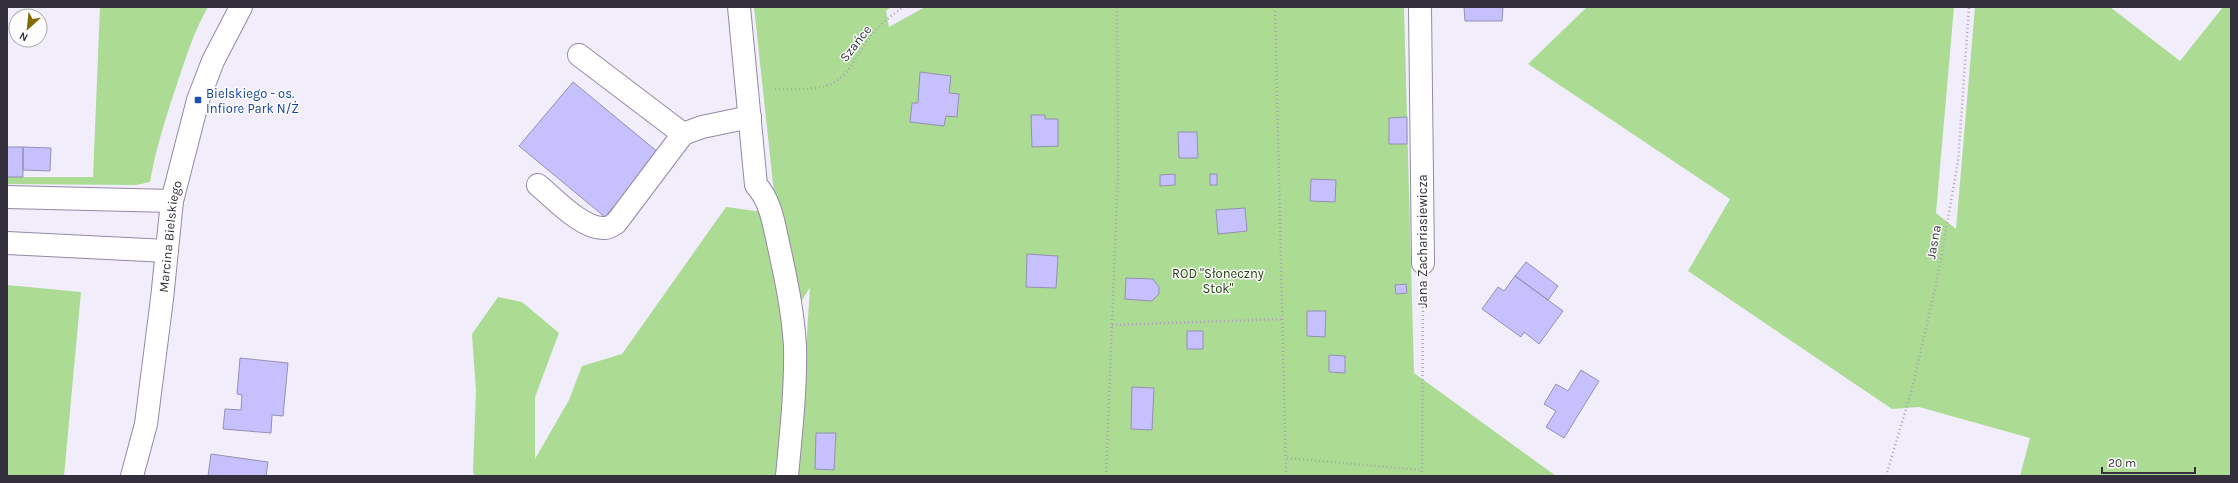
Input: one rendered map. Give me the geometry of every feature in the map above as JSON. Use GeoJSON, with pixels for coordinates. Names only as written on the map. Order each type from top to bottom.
{"type":"FeatureCollection","features":[{"type":"Feature","properties":{"kind":"street","name":"Marcina Bielskiego"},"geometry":{"type":"LineString","coordinates":[[132,476],[146,424],[172,201],[198,100],[213,61],[241,7]]}},
{"type":"Feature","properties":{"kind":"street"},"geometry":{"type":"LineString","coordinates":[[739,7],[756,185],[764,194],[774,225],[787,285],[795,346],[792,418],[787,476]]}},
{"type":"Feature","properties":{"kind":"street","name":"Jana Zachariasiewicza"},"geometry":{"type":"LineString","coordinates":[[1420,7],[1424,263]]}},
{"type":"Feature","properties":{"kind":"street"},"geometry":{"type":"LineString","coordinates":[[579,55],[683,134]]}},
{"type":"Feature","properties":{"kind":"street"},"geometry":{"type":"LineString","coordinates":[[538,185],[578,218],[593,227],[606,229],[616,223],[683,134],[749,108]]}},
{"type":"Feature","properties":{"kind":"street"},"geometry":{"type":"LineString","coordinates":[[7,197],[172,201]]}},
{"type":"Feature","properties":{"kind":"street"},"geometry":{"type":"LineString","coordinates":[[7,242],[167,251]]}},
{"type":"Feature","properties":{"kind":"path","name":"Szańce"},"geometry":{"type":"LineString","coordinates":[[749,108],[767,89],[810,88],[833,82],[851,66],[872,35],[896,12],[904,7]]}},
{"type":"Feature","properties":{"kind":"path"},"geometry":{"type":"LineString","coordinates":[[1106,476],[1118,172],[1116,7]]}},
{"type":"Feature","properties":{"kind":"path"},"geometry":{"type":"LineString","coordinates":[[1276,7],[1287,458],[1286,476]]}},
{"type":"Feature","properties":{"kind":"path","name":"Jasna"},"geometry":{"type":"LineString","coordinates":[[1886,476],[1912,389],[1937,280],[1958,162],[1969,7]]}},
{"type":"Feature","properties":{"kind":"path","name":"Jana Zachariasiewicza"},"geometry":{"type":"LineString","coordinates":[[1422,476],[1424,263]]}},
{"type":"Feature","properties":{"kind":"path"},"geometry":{"type":"LineString","coordinates":[[1112,325],[1284,319]]}},
{"type":"Feature","properties":{"kind":"path"},"geometry":{"type":"LineString","coordinates":[[1287,458],[1422,470]]}},
{"type":"Feature","properties":{"kind":"green space"},"geometry":{"type":"Polygon","coordinates":[[[100,7],[208,7],[195,34],[174,93],[159,143],[150,182],[136,185],[7,184],[7,177],[93,177],[100,7]]]}},
{"type":"Feature","properties":{"kind":"green space","name":"ROD \"Słoneczny Stok\""},"geometry":{"type":"Polygon","coordinates":[[[754,7],[891,7],[886,11],[889,27],[925,7],[1404,7],[1414,373],[1556,476],[798,476],[810,287],[787,326],[779,476],[474,476],[476,391],[472,334],[498,297],[522,302],[559,333],[535,397],[535,459],[569,400],[582,366],[622,354],[726,207],[756,211],[775,202],[754,7]]]}},
{"type":"Feature","properties":{"kind":"green space"},"geometry":{"type":"Polygon","coordinates":[[[1587,7],[1954,7],[1936,213],[1956,229],[1975,7],[2110,7],[2180,61],[2223,7],[2231,7],[2231,476],[2020,476],[2030,438],[1919,407],[1892,409],[1688,271],[1730,199],[1528,64],[1587,7]]]}},
{"type":"Feature","properties":{"kind":"green space"},"geometry":{"type":"Polygon","coordinates":[[[7,285],[81,292],[64,476],[7,476],[7,285]]]}},
{"type":"Feature","properties":{"kind":"building"},"geometry":{"type":"Polygon","coordinates":[[[1464,7],[1503,7],[1502,21],[1465,21],[1464,7]]]}},
{"type":"Feature","properties":{"kind":"building"},"geometry":{"type":"Polygon","coordinates":[[[920,72],[951,76],[949,93],[959,94],[957,117],[946,116],[944,126],[910,122],[912,103],[918,103],[920,72]]]}},
{"type":"Feature","properties":{"kind":"building"},"geometry":{"type":"Polygon","coordinates":[[[573,82],[659,153],[605,217],[519,146],[573,82]]]}},
{"type":"Feature","properties":{"kind":"building"},"geometry":{"type":"Polygon","coordinates":[[[1031,115],[1045,115],[1045,119],[1058,119],[1058,146],[1032,147],[1031,115]]]}},
{"type":"Feature","properties":{"kind":"building"},"geometry":{"type":"Polygon","coordinates":[[[1407,117],[1407,144],[1389,144],[1389,118],[1407,117]]]}},
{"type":"Feature","properties":{"kind":"building"},"geometry":{"type":"Polygon","coordinates":[[[1178,132],[1197,132],[1198,158],[1179,158],[1178,132]]]}},
{"type":"Feature","properties":{"kind":"building"},"geometry":{"type":"Polygon","coordinates":[[[7,147],[23,147],[23,177],[7,177],[7,147]]]}},
{"type":"Feature","properties":{"kind":"building"},"geometry":{"type":"Polygon","coordinates":[[[23,147],[51,148],[50,171],[23,170],[23,147]]]}},
{"type":"Feature","properties":{"kind":"building"},"geometry":{"type":"Polygon","coordinates":[[[1175,174],[1175,185],[1160,186],[1160,175],[1175,174]]]}},
{"type":"Feature","properties":{"kind":"building"},"geometry":{"type":"Polygon","coordinates":[[[1210,174],[1217,174],[1217,185],[1210,185],[1210,174]]]}},
{"type":"Feature","properties":{"kind":"building"},"geometry":{"type":"Polygon","coordinates":[[[1311,179],[1336,180],[1335,202],[1310,201],[1311,179]]]}},
{"type":"Feature","properties":{"kind":"building"},"geometry":{"type":"Polygon","coordinates":[[[1245,208],[1247,231],[1218,234],[1216,210],[1245,208]]]}},
{"type":"Feature","properties":{"kind":"building"},"geometry":{"type":"Polygon","coordinates":[[[1027,254],[1058,256],[1056,288],[1026,287],[1027,254]]]}},
{"type":"Feature","properties":{"kind":"building"},"geometry":{"type":"Polygon","coordinates":[[[1526,262],[1558,286],[1548,300],[1515,276],[1526,262]]]}},
{"type":"Feature","properties":{"kind":"building"},"geometry":{"type":"Polygon","coordinates":[[[1515,276],[1563,311],[1539,344],[1524,332],[1521,337],[1482,309],[1498,287],[1504,291],[1515,276]]]}},
{"type":"Feature","properties":{"kind":"building"},"geometry":{"type":"Polygon","coordinates":[[[1126,278],[1153,279],[1159,287],[1159,294],[1152,301],[1125,299],[1126,278]]]}},
{"type":"Feature","properties":{"kind":"building"},"geometry":{"type":"Polygon","coordinates":[[[1406,284],[1407,293],[1396,294],[1395,285],[1406,284]]]}},
{"type":"Feature","properties":{"kind":"building"},"geometry":{"type":"Polygon","coordinates":[[[1307,311],[1326,311],[1325,337],[1307,336],[1307,311]]]}},
{"type":"Feature","properties":{"kind":"building"},"geometry":{"type":"Polygon","coordinates":[[[1187,331],[1203,331],[1203,349],[1187,349],[1187,331]]]}},
{"type":"Feature","properties":{"kind":"building"},"geometry":{"type":"Polygon","coordinates":[[[1329,355],[1345,356],[1345,373],[1329,372],[1329,355]]]}},
{"type":"Feature","properties":{"kind":"building"},"geometry":{"type":"Polygon","coordinates":[[[240,358],[288,363],[283,416],[272,415],[271,433],[223,429],[225,409],[241,410],[242,395],[237,394],[240,358]]]}},
{"type":"Feature","properties":{"kind":"building"},"geometry":{"type":"Polygon","coordinates":[[[1581,370],[1599,381],[1564,438],[1546,427],[1556,411],[1544,404],[1556,384],[1568,391],[1581,370]]]}},
{"type":"Feature","properties":{"kind":"building"},"geometry":{"type":"Polygon","coordinates":[[[1132,387],[1154,388],[1152,430],[1131,429],[1132,387]]]}},
{"type":"Feature","properties":{"kind":"building"},"geometry":{"type":"Polygon","coordinates":[[[816,433],[836,433],[834,470],[815,469],[816,433]]]}},
{"type":"Feature","properties":{"kind":"building"},"geometry":{"type":"Polygon","coordinates":[[[211,454],[268,462],[266,476],[208,476],[211,454]]]}},
{"type":"Feature","properties":{"kind":"place","name":"Bielskiego - os. Infiore Park N/Ż"},"geometry":{"type":"Point","coordinates":[198,100]}}]}
